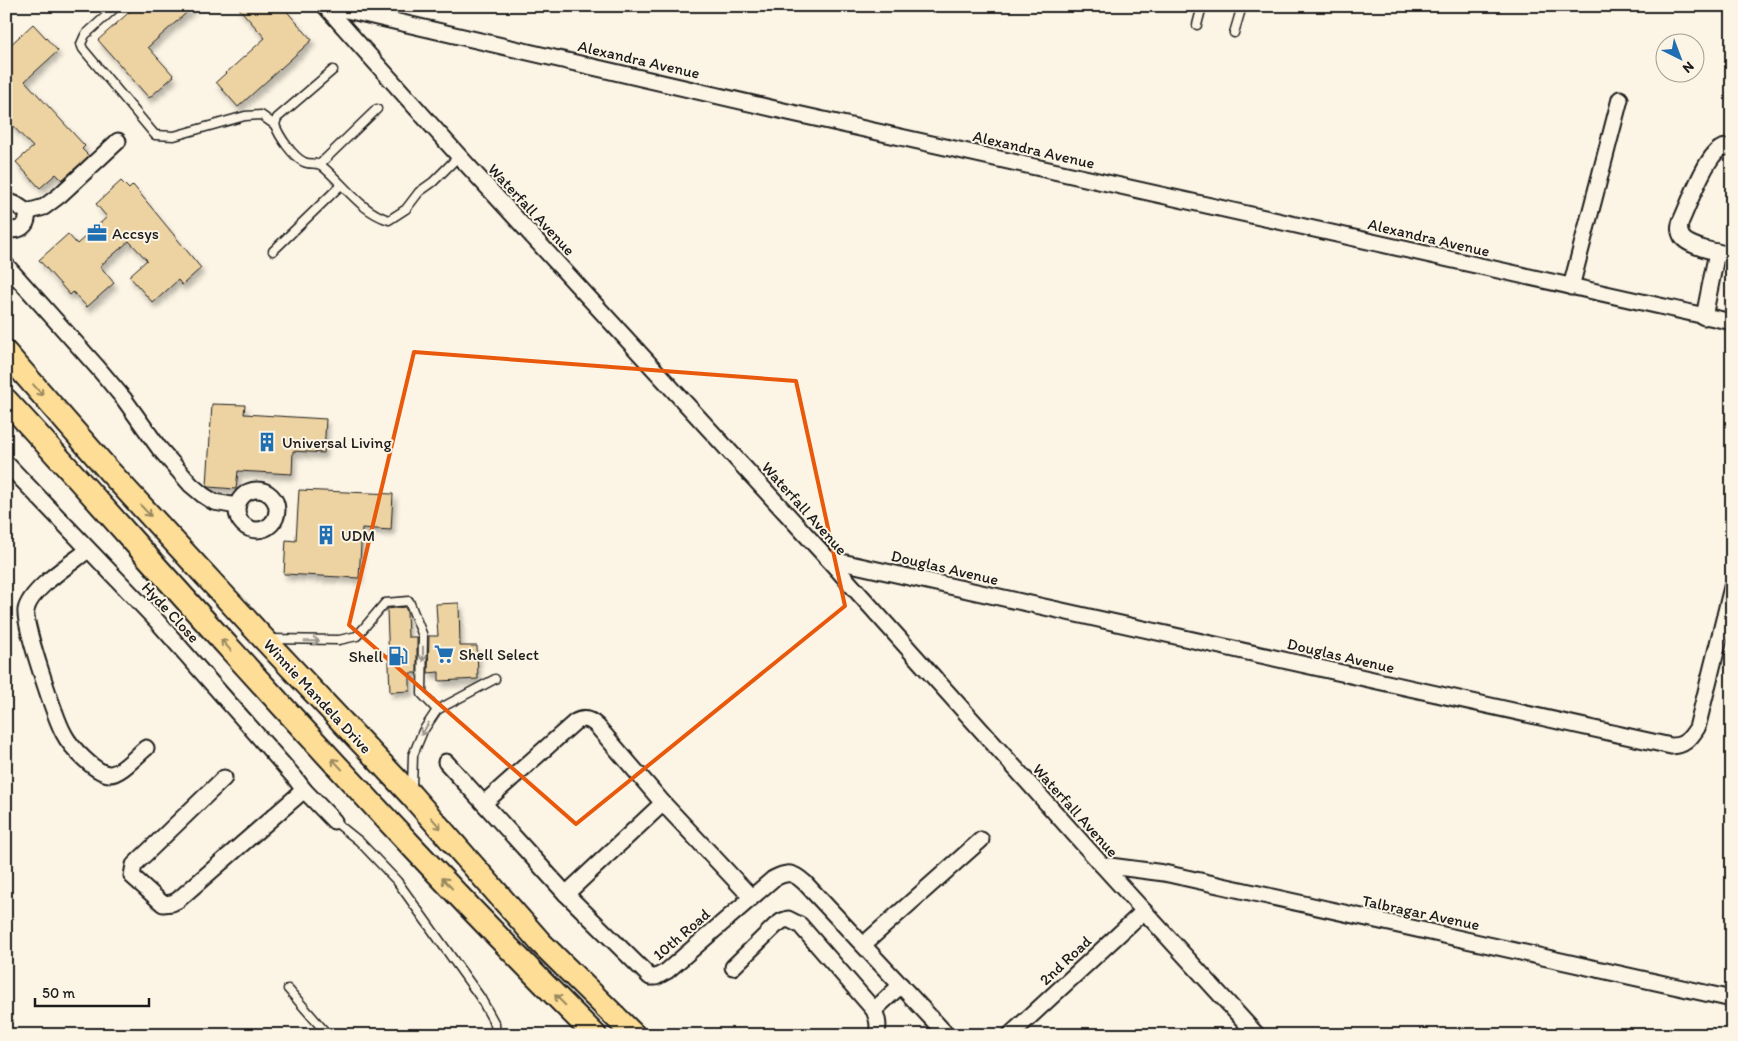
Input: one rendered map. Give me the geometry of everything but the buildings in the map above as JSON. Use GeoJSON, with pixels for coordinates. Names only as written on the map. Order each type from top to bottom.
{"type":"FeatureCollection","features":[{"type":"Feature","properties":{"kind":"main road","name":"Winnie Mandela Drive"},"geometry":{"type":"LineString","coordinates":[[6,353],[116,478],[411,795],[541,943],[634,1035]]}},
{"type":"Feature","properties":{"kind":"main road","name":"Winnie Mandela Drive"},"geometry":{"type":"LineString","coordinates":[[6,400],[87,488],[232,652],[522,962],[594,1035]]}},
{"type":"Feature","properties":{"kind":"street","name":"Waterfall Avenue"},"geometry":{"type":"LineString","coordinates":[[327,6],[459,156],[828,559],[1257,1035]]}},
{"type":"Feature","properties":{"kind":"street","name":"Alexandra Avenue"},"geometry":{"type":"LineString","coordinates":[[327,6],[798,114],[1732,322]]}},
{"type":"Feature","properties":{"kind":"street"},"geometry":{"type":"LineString","coordinates":[[1571,287],[1620,100]]}},
{"type":"Feature","properties":{"kind":"street"},"geometry":{"type":"LineString","coordinates":[[27,212],[44,207],[60,195],[118,141]]}},
{"type":"Feature","properties":{"kind":"street"},"geometry":{"type":"LineString","coordinates":[[1704,317],[1724,253],[1686,241],[1681,235],[1679,227],[1710,160],[1723,147],[1732,147]]}},
{"type":"Feature","properties":{"kind":"street"},"geometry":{"type":"LineString","coordinates":[[6,201],[15,204],[27,212]]}},
{"type":"Feature","properties":{"kind":"street"},"geometry":{"type":"LineString","coordinates":[[6,228],[13,230],[24,226],[27,222],[27,212]]}},
{"type":"Feature","properties":{"kind":"street"},"geometry":{"type":"LineString","coordinates":[[6,265],[98,368],[124,399],[159,448],[191,485],[214,502],[237,506]]}},
{"type":"Feature","properties":{"kind":"street","name":"Hyde Close"},"geometry":{"type":"LineString","coordinates":[[6,463],[156,620],[304,790],[334,821]]}},
{"type":"Feature","properties":{"kind":"street"},"geometry":{"type":"LineString","coordinates":[[88,550],[46,583],[29,601],[25,611],[29,632],[57,720],[64,735],[74,749],[103,772],[113,774],[146,748]]}},
{"type":"Feature","properties":{"kind":"street","name":"Douglas Avenue"},"geometry":{"type":"LineString","coordinates":[[828,559],[1671,746],[1682,744],[1688,740],[1696,728],[1732,586]]}},
{"type":"Feature","properties":{"kind":"street"},"geometry":{"type":"LineString","coordinates":[[484,803],[575,722],[586,718],[597,726],[663,803],[751,897]]}},
{"type":"Feature","properties":{"kind":"street","name":"10th Road"},"geometry":{"type":"LineString","coordinates":[[446,762],[566,894],[650,977],[656,977],[668,970],[773,879],[782,874],[790,874],[798,876],[864,944],[947,1035]]}},
{"type":"Feature","properties":{"kind":"street"},"geometry":{"type":"LineString","coordinates":[[224,778],[134,865],[132,876],[163,904],[178,900],[304,790]]}},
{"type":"Feature","properties":{"kind":"street"},"geometry":{"type":"LineString","coordinates":[[566,894],[663,803]]}},
{"type":"Feature","properties":{"kind":"street"},"geometry":{"type":"LineString","coordinates":[[864,944],[981,840]]}},
{"type":"Feature","properties":{"kind":"street","name":"Talbragar Avenue"},"geometry":{"type":"LineString","coordinates":[[1102,865],[1164,872],[1732,999]]}},
{"type":"Feature","properties":{"kind":"street","name":"2nd Road"},"geometry":{"type":"LineString","coordinates":[[1010,1035],[1144,911]]}},
{"type":"Feature","properties":{"kind":"street"},"geometry":{"type":"LineString","coordinates":[[733,967],[774,926],[788,919],[800,925],[874,1010],[878,1021],[876,1035]]}},
{"type":"Feature","properties":{"kind":"street"},"geometry":{"type":"LineString","coordinates":[[874,1010],[901,985]]}},
{"type":"Feature","properties":{"kind":"lane"},"geometry":{"type":"LineString","coordinates":[[117,6],[85,35],[81,44],[83,50],[155,135],[174,136],[245,116],[261,115],[275,125],[286,145],[303,162],[320,164],[340,185],[376,216],[389,220],[406,209],[420,192],[459,156]]}},
{"type":"Feature","properties":{"kind":"lane"},"geometry":{"type":"LineString","coordinates":[[1197,25],[1202,6]]}},
{"type":"Feature","properties":{"kind":"lane"},"geometry":{"type":"LineString","coordinates":[[1234,32],[1242,6]]}},
{"type":"Feature","properties":{"kind":"lane"},"geometry":{"type":"LineString","coordinates":[[275,125],[277,118],[333,70]]}},
{"type":"Feature","properties":{"kind":"lane"},"geometry":{"type":"LineString","coordinates":[[320,164],[377,109]]}},
{"type":"Feature","properties":{"kind":"lane"},"geometry":{"type":"LineString","coordinates":[[273,251],[340,185]]}},
{"type":"Feature","properties":{"kind":"lane"},"geometry":{"type":"LineString","coordinates":[[264,639],[339,640],[357,636],[385,603],[409,601],[423,636],[422,694],[437,710]]}},
{"type":"Feature","properties":{"kind":"lane"},"geometry":{"type":"LineString","coordinates":[[411,795],[414,755],[423,731],[437,710],[494,679]]}},
{"type":"Feature","properties":{"kind":"lane"},"geometry":{"type":"LineString","coordinates":[[334,821],[359,841],[397,881],[480,997],[495,1024],[496,1035]]}},
{"type":"Feature","properties":{"kind":"lane"},"geometry":{"type":"LineString","coordinates":[[288,989],[328,1035]]}},
{"type":"Feature","properties":{"kind":"highlighted area"},"geometry":{"type":"Polygon","coordinates":[[[414,352],[796,381],[845,606],[576,824],[349,625],[414,352]]]}},
{"type":"Feature","properties":{"kind":"place","name":"Accsys"},"geometry":{"type":"Point","coordinates":[97,233]}},
{"type":"Feature","properties":{"kind":"place","name":"Universal Living"},"geometry":{"type":"Point","coordinates":[267,442]}},
{"type":"Feature","properties":{"kind":"place","name":"UDM"},"geometry":{"type":"Point","coordinates":[326,535]}},
{"type":"Feature","properties":{"kind":"place","name":"Shell Select"},"geometry":{"type":"Point","coordinates":[444,654]}},
{"type":"Feature","properties":{"kind":"place","name":"Shell"},"geometry":{"type":"Point","coordinates":[398,656]}}]}
